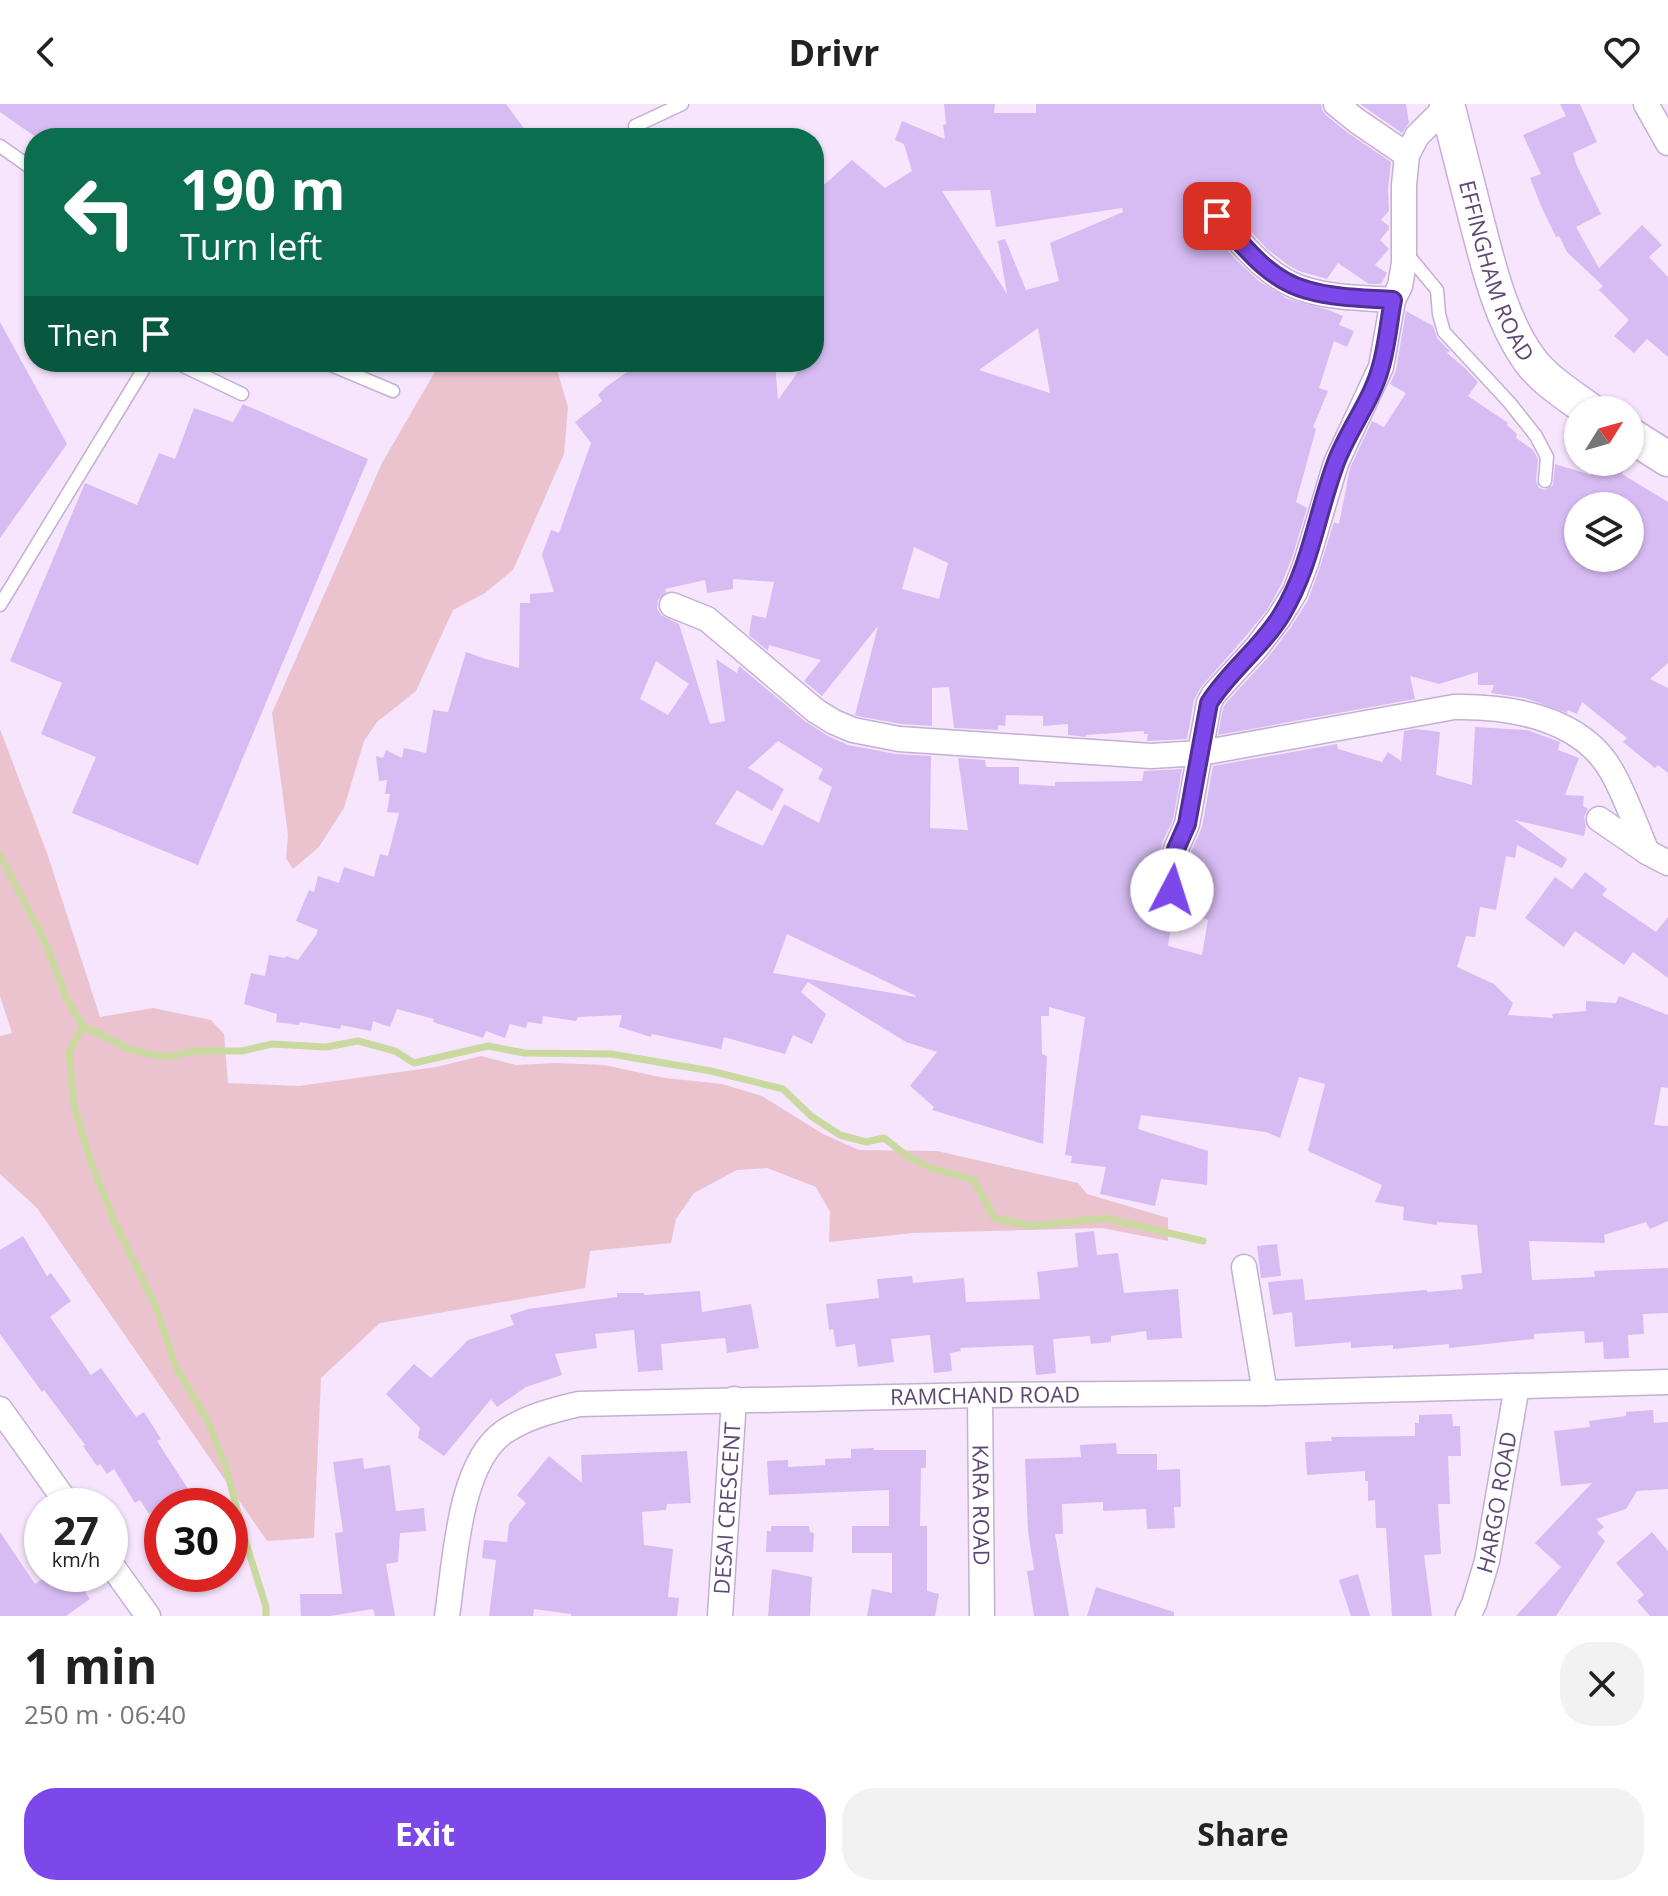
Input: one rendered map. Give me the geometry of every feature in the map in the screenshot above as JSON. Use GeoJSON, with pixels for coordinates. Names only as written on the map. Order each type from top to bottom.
{"type":"FeatureCollection","features":[{"type":"Feature","properties":{"kind":"street"},"geometry":{"type":"LineString","coordinates":[[1336,104],[1407,155]]}},
{"type":"Feature","properties":{"kind":"street"},"geometry":{"type":"LineString","coordinates":[[1172,890],[1172,869],[1176,849],[1187,824],[1209,703],[1279,618],[1295,592],[1336,463],[1381,367],[1405,252],[1407,155],[1417,136],[1447,104]]}},
{"type":"Feature","properties":{"kind":"street","name":"EFFINGHAM ROAD"},"geometry":{"type":"LineString","coordinates":[[1447,104],[1486,257],[1514,333],[1530,360],[1570,396]]}},
{"type":"Feature","properties":{"kind":"street"},"geometry":{"type":"LineString","coordinates":[[1646,104],[1668,143]]}},
{"type":"Feature","properties":{"kind":"street"},"geometry":{"type":"LineString","coordinates":[[1217,216],[1248,251],[1275,275],[1300,288],[1342,296],[1393,300]]}},
{"type":"Feature","properties":{"kind":"street"},"geometry":{"type":"LineString","coordinates":[[1644,444],[1668,459]]}},
{"type":"Feature","properties":{"kind":"street"},"geometry":{"type":"LineString","coordinates":[[672,605],[707,619],[816,711],[834,722],[853,730],[899,739],[1151,756],[1201,753],[1454,707],[1484,707],[1524,714],[1562,726],[1582,737],[1595,749],[1612,771],[1658,858]]}},
{"type":"Feature","properties":{"kind":"street"},"geometry":{"type":"LineString","coordinates":[[1599,819],[1658,858]]}},
{"type":"Feature","properties":{"kind":"street"},"geometry":{"type":"LineString","coordinates":[[1244,1267],[1265,1393]]}},
{"type":"Feature","properties":{"kind":"street","name":"RAMCHAND ROAD"},"geometry":{"type":"LineString","coordinates":[[447,1616],[462,1511],[472,1478],[486,1449],[502,1433],[522,1421],[579,1404],[980,1395],[1265,1393],[1668,1382]]}},
{"type":"Feature","properties":{"kind":"street","name":"HARGO ROAD"},"geometry":{"type":"LineString","coordinates":[[1468,1616],[1487,1561],[1517,1386]]}},
{"type":"Feature","properties":{"kind":"street","name":"KARA ROAD"},"geometry":{"type":"LineString","coordinates":[[980,1395],[982,1616]]}},
{"type":"Feature","properties":{"kind":"street","name":"DESAI CRESCENT"},"geometry":{"type":"LineString","coordinates":[[720,1616],[734,1399]]}},
{"type":"Feature","properties":{"kind":"street"},"geometry":{"type":"LineString","coordinates":[[0,1409],[56,1488]]}},
{"type":"Feature","properties":{"kind":"street"},"geometry":{"type":"LineString","coordinates":[[128,1588],[148,1616]]}},
{"type":"Feature","properties":{"kind":"lane"},"geometry":{"type":"LineString","coordinates":[[635,126],[682,104]]}},
{"type":"Feature","properties":{"kind":"lane"},"geometry":{"type":"LineString","coordinates":[[0,146],[24,163]]}},
{"type":"Feature","properties":{"kind":"lane"},"geometry":{"type":"LineString","coordinates":[[1405,252],[1437,290],[1444,332],[1536,436],[1547,457],[1545,481]]}},
{"type":"Feature","properties":{"kind":"lane"},"geometry":{"type":"LineString","coordinates":[[0,605],[142,372]]}},
{"type":"Feature","properties":{"kind":"lane"},"geometry":{"type":"LineString","coordinates":[[348,372],[393,391]]}},
{"type":"Feature","properties":{"kind":"lane"},"geometry":{"type":"LineString","coordinates":[[197,373],[242,394]]}},
{"type":"Feature","properties":{"kind":"shaded area"},"geometry":{"type":"Polygon","coordinates":[[[435,372],[558,373],[568,407],[564,454],[513,570],[485,593],[453,610],[416,691],[377,722],[364,741],[344,808],[319,847],[293,869],[286,858],[288,835],[272,713],[382,463],[435,372]]]}},
{"type":"Feature","properties":{"kind":"shaded area"},"geometry":{"type":"Polygon","coordinates":[[[0,729],[47,853],[100,1017],[153,1008],[211,1020],[224,1034],[228,1083],[299,1086],[436,1067],[481,1056],[516,1065],[604,1065],[665,1078],[722,1084],[762,1096],[823,1134],[859,1150],[937,1151],[1078,1183],[1087,1194],[1168,1218],[1168,1241],[1102,1228],[913,1233],[829,1242],[830,1212],[816,1187],[767,1168],[737,1170],[694,1193],[676,1219],[671,1243],[590,1251],[585,1288],[380,1323],[321,1378],[314,1538],[267,1541],[248,1513],[248,1488],[230,1488],[37,1208],[0,1174],[0,1036],[12,1033],[0,996],[0,729]]]}},
{"type":"Feature","properties":{"kind":"building"},"geometry":{"type":"Polygon","coordinates":[[[0,104],[506,104],[524,128],[24,129],[0,112],[0,104]]]}},
{"type":"Feature","properties":{"kind":"building"},"geometry":{"type":"Polygon","coordinates":[[[944,104],[995,104],[994,113],[1036,113],[1036,104],[1321,104],[1327,116],[1391,162],[1389,211],[1381,220],[1389,229],[1380,240],[1389,249],[1375,265],[1387,273],[1381,284],[1369,284],[1338,263],[1327,279],[1299,271],[1267,249],[1223,202],[1207,205],[1203,212],[1206,226],[1259,281],[1288,299],[1343,316],[1339,325],[1354,331],[1347,347],[1334,341],[1319,388],[1328,391],[1313,427],[1316,429],[1296,502],[1307,508],[1292,558],[1267,610],[1201,687],[1194,700],[1187,739],[1147,741],[1148,734],[1144,731],[1086,737],[1068,735],[1068,724],[1043,726],[1043,716],[1006,715],[1005,726],[998,725],[998,730],[954,728],[949,687],[932,688],[932,726],[857,716],[878,626],[822,696],[804,681],[821,660],[769,645],[768,651],[749,635],[752,615],[766,618],[774,582],[733,579],[733,589],[707,593],[705,580],[665,589],[666,592],[658,600],[657,608],[661,615],[679,624],[710,724],[725,721],[716,659],[737,673],[739,666],[806,722],[828,736],[848,745],[896,754],[931,756],[930,828],[968,830],[958,758],[985,760],[986,767],[1019,767],[1019,784],[1055,786],[1055,782],[1142,781],[1144,771],[1182,769],[1173,820],[1162,843],[1157,869],[1159,897],[1171,905],[1185,897],[1190,854],[1202,827],[1213,766],[1337,744],[1338,749],[1382,762],[1388,752],[1401,761],[1404,731],[1415,729],[1440,732],[1436,775],[1472,785],[1475,727],[1527,730],[1560,742],[1558,750],[1579,758],[1565,795],[1584,796],[1583,806],[1588,809],[1584,817],[1584,836],[1514,820],[1567,859],[1562,868],[1517,845],[1515,858],[1506,856],[1496,910],[1480,907],[1475,937],[1466,936],[1457,967],[1494,984],[1513,1003],[1508,1015],[1553,1018],[1552,1014],[1586,1011],[1586,1001],[1616,1003],[1619,996],[1668,1015],[1668,1088],[1661,1087],[1654,1125],[1668,1126],[1668,1221],[1650,1229],[1646,1222],[1604,1235],[1605,1243],[1529,1241],[1532,1280],[1595,1277],[1594,1271],[1668,1268],[1668,1313],[1643,1314],[1644,1334],[1628,1335],[1629,1358],[1604,1359],[1603,1342],[1585,1343],[1584,1331],[1534,1334],[1534,1339],[1449,1348],[1449,1344],[1393,1349],[1393,1345],[1351,1348],[1351,1342],[1295,1347],[1292,1312],[1273,1315],[1268,1282],[1303,1279],[1305,1300],[1463,1289],[1461,1275],[1482,1273],[1477,1225],[1437,1222],[1437,1225],[1403,1220],[1404,1207],[1375,1202],[1382,1185],[1308,1151],[1325,1084],[1299,1077],[1280,1138],[1266,1132],[1141,1115],[1138,1129],[1208,1151],[1207,1185],[1161,1179],[1155,1206],[1100,1194],[1106,1167],[1071,1163],[1072,1156],[1065,1155],[1085,1017],[1049,1007],[1049,1016],[1041,1016],[1042,1054],[1047,1056],[1043,1144],[932,1110],[934,1107],[910,1086],[937,1052],[906,1042],[808,982],[801,992],[826,1014],[812,1044],[793,1035],[785,1054],[724,1037],[721,1049],[652,1034],[651,1037],[619,1027],[622,1015],[578,1017],[576,1021],[543,1016],[542,1024],[528,1022],[526,1028],[510,1024],[505,1038],[486,1031],[483,1038],[397,1009],[390,1027],[373,1021],[371,1031],[341,1025],[340,1029],[300,1022],[299,1025],[276,1022],[277,1014],[244,1004],[251,973],[265,976],[269,955],[298,960],[316,935],[318,930],[296,921],[309,890],[314,892],[318,876],[339,883],[344,867],[374,877],[380,854],[388,856],[399,813],[387,812],[390,794],[385,794],[387,780],[379,781],[376,756],[383,758],[386,750],[402,758],[404,748],[426,753],[433,710],[448,712],[466,652],[519,668],[520,603],[530,603],[530,594],[554,592],[542,555],[551,530],[559,533],[591,443],[575,422],[602,401],[598,395],[606,387],[627,372],[776,372],[778,400],[798,372],[824,372],[824,184],[852,160],[885,188],[912,171],[904,144],[895,140],[902,121],[945,139],[943,125],[946,124],[944,104]],[[990,190],[942,191],[1007,294],[998,241],[1005,239],[1026,290],[1059,281],[1050,243],[1123,212],[1122,208],[996,227],[990,190]],[[1038,328],[979,370],[1050,393],[1038,328]],[[914,547],[902,589],[939,599],[948,563],[914,547]],[[656,661],[640,699],[668,715],[689,684],[656,661]],[[778,741],[748,768],[784,789],[772,811],[737,790],[715,824],[763,846],[784,804],[819,823],[832,787],[818,779],[823,769],[778,741]],[[1174,907],[1168,946],[1202,955],[1208,920],[1174,907]],[[787,934],[773,973],[916,997],[787,934]]]}},
{"type":"Feature","properties":{"kind":"building"},"geometry":{"type":"Polygon","coordinates":[[[1360,104],[1406,104],[1409,123],[1402,133],[1360,104]]]}},
{"type":"Feature","properties":{"kind":"building"},"geometry":{"type":"Polygon","coordinates":[[[1560,104],[1580,104],[1597,142],[1573,153],[1601,214],[1576,227],[1599,268],[1642,225],[1662,245],[1649,257],[1668,277],[1668,357],[1647,339],[1634,353],[1614,336],[1629,320],[1599,290],[1603,286],[1567,252],[1541,206],[1530,178],[1541,174],[1523,135],[1566,116],[1560,104]]]}},
{"type":"Feature","properties":{"kind":"building"},"geometry":{"type":"Polygon","coordinates":[[[1406,311],[1433,326],[1437,338],[1450,351],[1447,353],[1478,382],[1468,396],[1508,423],[1517,434],[1516,438],[1533,450],[1538,459],[1536,481],[1539,488],[1545,490],[1553,485],[1555,464],[1564,467],[1564,476],[1625,476],[1668,502],[1668,663],[1650,679],[1668,688],[1668,773],[1658,765],[1655,768],[1623,742],[1627,738],[1582,702],[1577,714],[1525,698],[1491,693],[1494,685],[1478,685],[1478,672],[1439,684],[1410,676],[1415,699],[1218,735],[1226,703],[1269,656],[1308,600],[1334,522],[1339,524],[1350,468],[1372,421],[1384,427],[1406,393],[1390,384],[1396,370],[1406,311]]]}},
{"type":"Feature","properties":{"kind":"building"},"geometry":{"type":"Polygon","coordinates":[[[0,322],[24,366],[24,372],[27,372],[67,444],[0,538],[0,322]]]}},
{"type":"Feature","properties":{"kind":"building"},"geometry":{"type":"Polygon","coordinates":[[[243,404],[368,459],[198,865],[72,813],[96,757],[41,734],[62,683],[10,661],[85,483],[137,505],[159,453],[175,459],[194,408],[233,422],[243,404]]]}},
{"type":"Feature","properties":{"kind":"building"},"geometry":{"type":"Polygon","coordinates":[[[1585,872],[1607,889],[1602,895],[1656,932],[1668,917],[1668,978],[1633,952],[1624,965],[1575,931],[1564,947],[1525,918],[1555,877],[1572,889],[1585,872]]]}},
{"type":"Feature","properties":{"kind":"building"},"geometry":{"type":"Polygon","coordinates":[[[1094,1231],[1097,1255],[1118,1253],[1124,1293],[1178,1289],[1182,1338],[1147,1340],[1146,1331],[1111,1336],[1111,1342],[1091,1344],[1090,1336],[1053,1339],[1056,1373],[1036,1375],[1033,1345],[960,1348],[961,1351],[950,1353],[952,1371],[934,1373],[930,1335],[891,1339],[894,1362],[858,1367],[855,1344],[836,1347],[833,1329],[829,1330],[826,1304],[879,1298],[877,1279],[912,1276],[913,1283],[964,1278],[966,1302],[1040,1299],[1037,1272],[1078,1267],[1075,1233],[1094,1231]]]}},
{"type":"Feature","properties":{"kind":"building"},"geometry":{"type":"Polygon","coordinates":[[[23,1236],[47,1276],[51,1273],[71,1301],[50,1317],[91,1375],[101,1368],[136,1417],[144,1412],[161,1439],[157,1441],[187,1488],[144,1488],[144,1506],[140,1500],[135,1503],[114,1469],[107,1474],[100,1464],[97,1466],[85,1445],[0,1334],[0,1250],[23,1236]]]}},
{"type":"Feature","properties":{"kind":"building"},"geometry":{"type":"Polygon","coordinates":[[[1277,1244],[1281,1276],[1261,1278],[1257,1246],[1277,1244]]]}},
{"type":"Feature","properties":{"kind":"building"},"geometry":{"type":"Polygon","coordinates":[[[700,1291],[702,1312],[751,1304],[759,1348],[727,1353],[725,1338],[661,1344],[663,1370],[638,1372],[634,1330],[595,1334],[597,1348],[555,1354],[562,1375],[526,1387],[497,1407],[491,1399],[444,1456],[418,1438],[420,1428],[386,1394],[414,1364],[431,1378],[468,1340],[514,1325],[510,1315],[528,1309],[617,1297],[617,1293],[644,1295],[700,1291]]]}},
{"type":"Feature","properties":{"kind":"building"},"geometry":{"type":"Polygon","coordinates":[[[1653,1410],[1654,1423],[1668,1422],[1668,1489],[1637,1491],[1626,1509],[1596,1519],[1604,1527],[1597,1533],[1605,1541],[1556,1616],[1516,1616],[1561,1567],[1535,1543],[1592,1483],[1561,1486],[1554,1431],[1590,1427],[1589,1421],[1626,1416],[1626,1412],[1653,1410]]]}},
{"type":"Feature","properties":{"kind":"building"},"geometry":{"type":"Polygon","coordinates":[[[1452,1414],[1453,1426],[1460,1426],[1461,1456],[1448,1456],[1450,1504],[1438,1504],[1441,1554],[1424,1555],[1432,1616],[1392,1616],[1386,1528],[1376,1528],[1375,1500],[1368,1501],[1365,1471],[1307,1475],[1305,1442],[1332,1441],[1331,1437],[1415,1436],[1415,1423],[1419,1423],[1419,1415],[1452,1414]]]}},
{"type":"Feature","properties":{"kind":"building"},"geometry":{"type":"Polygon","coordinates":[[[1116,1443],[1117,1454],[1157,1454],[1157,1470],[1180,1469],[1181,1507],[1174,1507],[1175,1528],[1147,1529],[1146,1509],[1103,1511],[1103,1502],[1062,1504],[1063,1534],[1055,1534],[1069,1616],[1034,1616],[1027,1571],[1034,1570],[1028,1531],[1025,1459],[1081,1457],[1080,1445],[1116,1443]]]}},
{"type":"Feature","properties":{"kind":"building"},"geometry":{"type":"Polygon","coordinates":[[[851,1449],[926,1450],[926,1468],[921,1468],[920,1526],[927,1526],[927,1591],[939,1594],[935,1616],[867,1616],[872,1589],[892,1593],[892,1553],[852,1553],[852,1526],[889,1526],[889,1490],[769,1495],[767,1461],[788,1460],[788,1467],[825,1465],[825,1459],[851,1458],[851,1449]]]}},
{"type":"Feature","properties":{"kind":"building"},"geometry":{"type":"Polygon","coordinates":[[[687,1451],[691,1503],[667,1504],[666,1510],[642,1512],[644,1545],[673,1549],[668,1597],[679,1598],[677,1616],[571,1616],[534,1609],[533,1616],[489,1616],[496,1560],[482,1558],[484,1540],[507,1542],[509,1524],[526,1503],[517,1495],[549,1456],[582,1483],[581,1455],[687,1451]]]}},
{"type":"Feature","properties":{"kind":"building"},"geometry":{"type":"Polygon","coordinates":[[[363,1458],[364,1469],[390,1465],[396,1511],[424,1508],[426,1531],[400,1533],[398,1562],[386,1564],[395,1616],[375,1616],[373,1609],[330,1616],[301,1616],[300,1594],[342,1594],[335,1533],[343,1532],[333,1462],[363,1458]]]}},
{"type":"Feature","properties":{"kind":"building"},"geometry":{"type":"Polygon","coordinates":[[[771,1526],[809,1526],[810,1532],[814,1533],[813,1552],[766,1552],[767,1531],[771,1531],[771,1526]]]}},
{"type":"Feature","properties":{"kind":"building"},"geometry":{"type":"Polygon","coordinates":[[[0,1532],[24,1568],[24,1592],[85,1592],[90,1599],[66,1616],[0,1616],[0,1532]]]}},
{"type":"Feature","properties":{"kind":"building"},"geometry":{"type":"Polygon","coordinates":[[[1652,1532],[1668,1551],[1668,1616],[1650,1616],[1637,1601],[1644,1595],[1616,1563],[1652,1532]]]}},
{"type":"Feature","properties":{"kind":"building"},"geometry":{"type":"Polygon","coordinates":[[[772,1569],[812,1577],[810,1616],[768,1616],[772,1569]]]}},
{"type":"Feature","properties":{"kind":"building"},"geometry":{"type":"Polygon","coordinates":[[[1358,1574],[1370,1616],[1351,1616],[1339,1580],[1358,1574]]]}},
{"type":"Feature","properties":{"kind":"building"},"geometry":{"type":"Polygon","coordinates":[[[1096,1587],[1174,1612],[1174,1616],[1087,1616],[1096,1587]]]}},
{"type":"Feature","properties":{"kind":"waterway"},"geometry":{"type":"LineString","coordinates":[[0,855],[46,944],[66,997],[83,1026],[132,1050],[164,1057],[197,1051],[242,1051],[272,1044],[326,1047],[358,1041],[395,1051],[414,1063],[488,1046],[524,1053],[611,1054],[711,1071],[783,1089],[811,1116],[840,1135],[866,1142],[884,1138],[930,1168],[974,1180],[994,1218],[1032,1226],[1105,1218],[1203,1241]]}},
{"type":"Feature","properties":{"kind":"waterway"},"geometry":{"type":"LineString","coordinates":[[83,1026],[69,1052],[74,1106],[91,1162],[115,1223],[156,1307],[176,1367],[208,1422],[225,1464],[266,1616]]}},
{"type":"Feature","properties":{"kind":"route"},"geometry":{"type":"LineString","coordinates":[[1172,890],[1172,869],[1176,849],[1187,824],[1209,703],[1257,647],[1295,592],[1336,463],[1381,367],[1393,300],[1342,296],[1300,288],[1275,275],[1248,251],[1217,216]]}}]}
